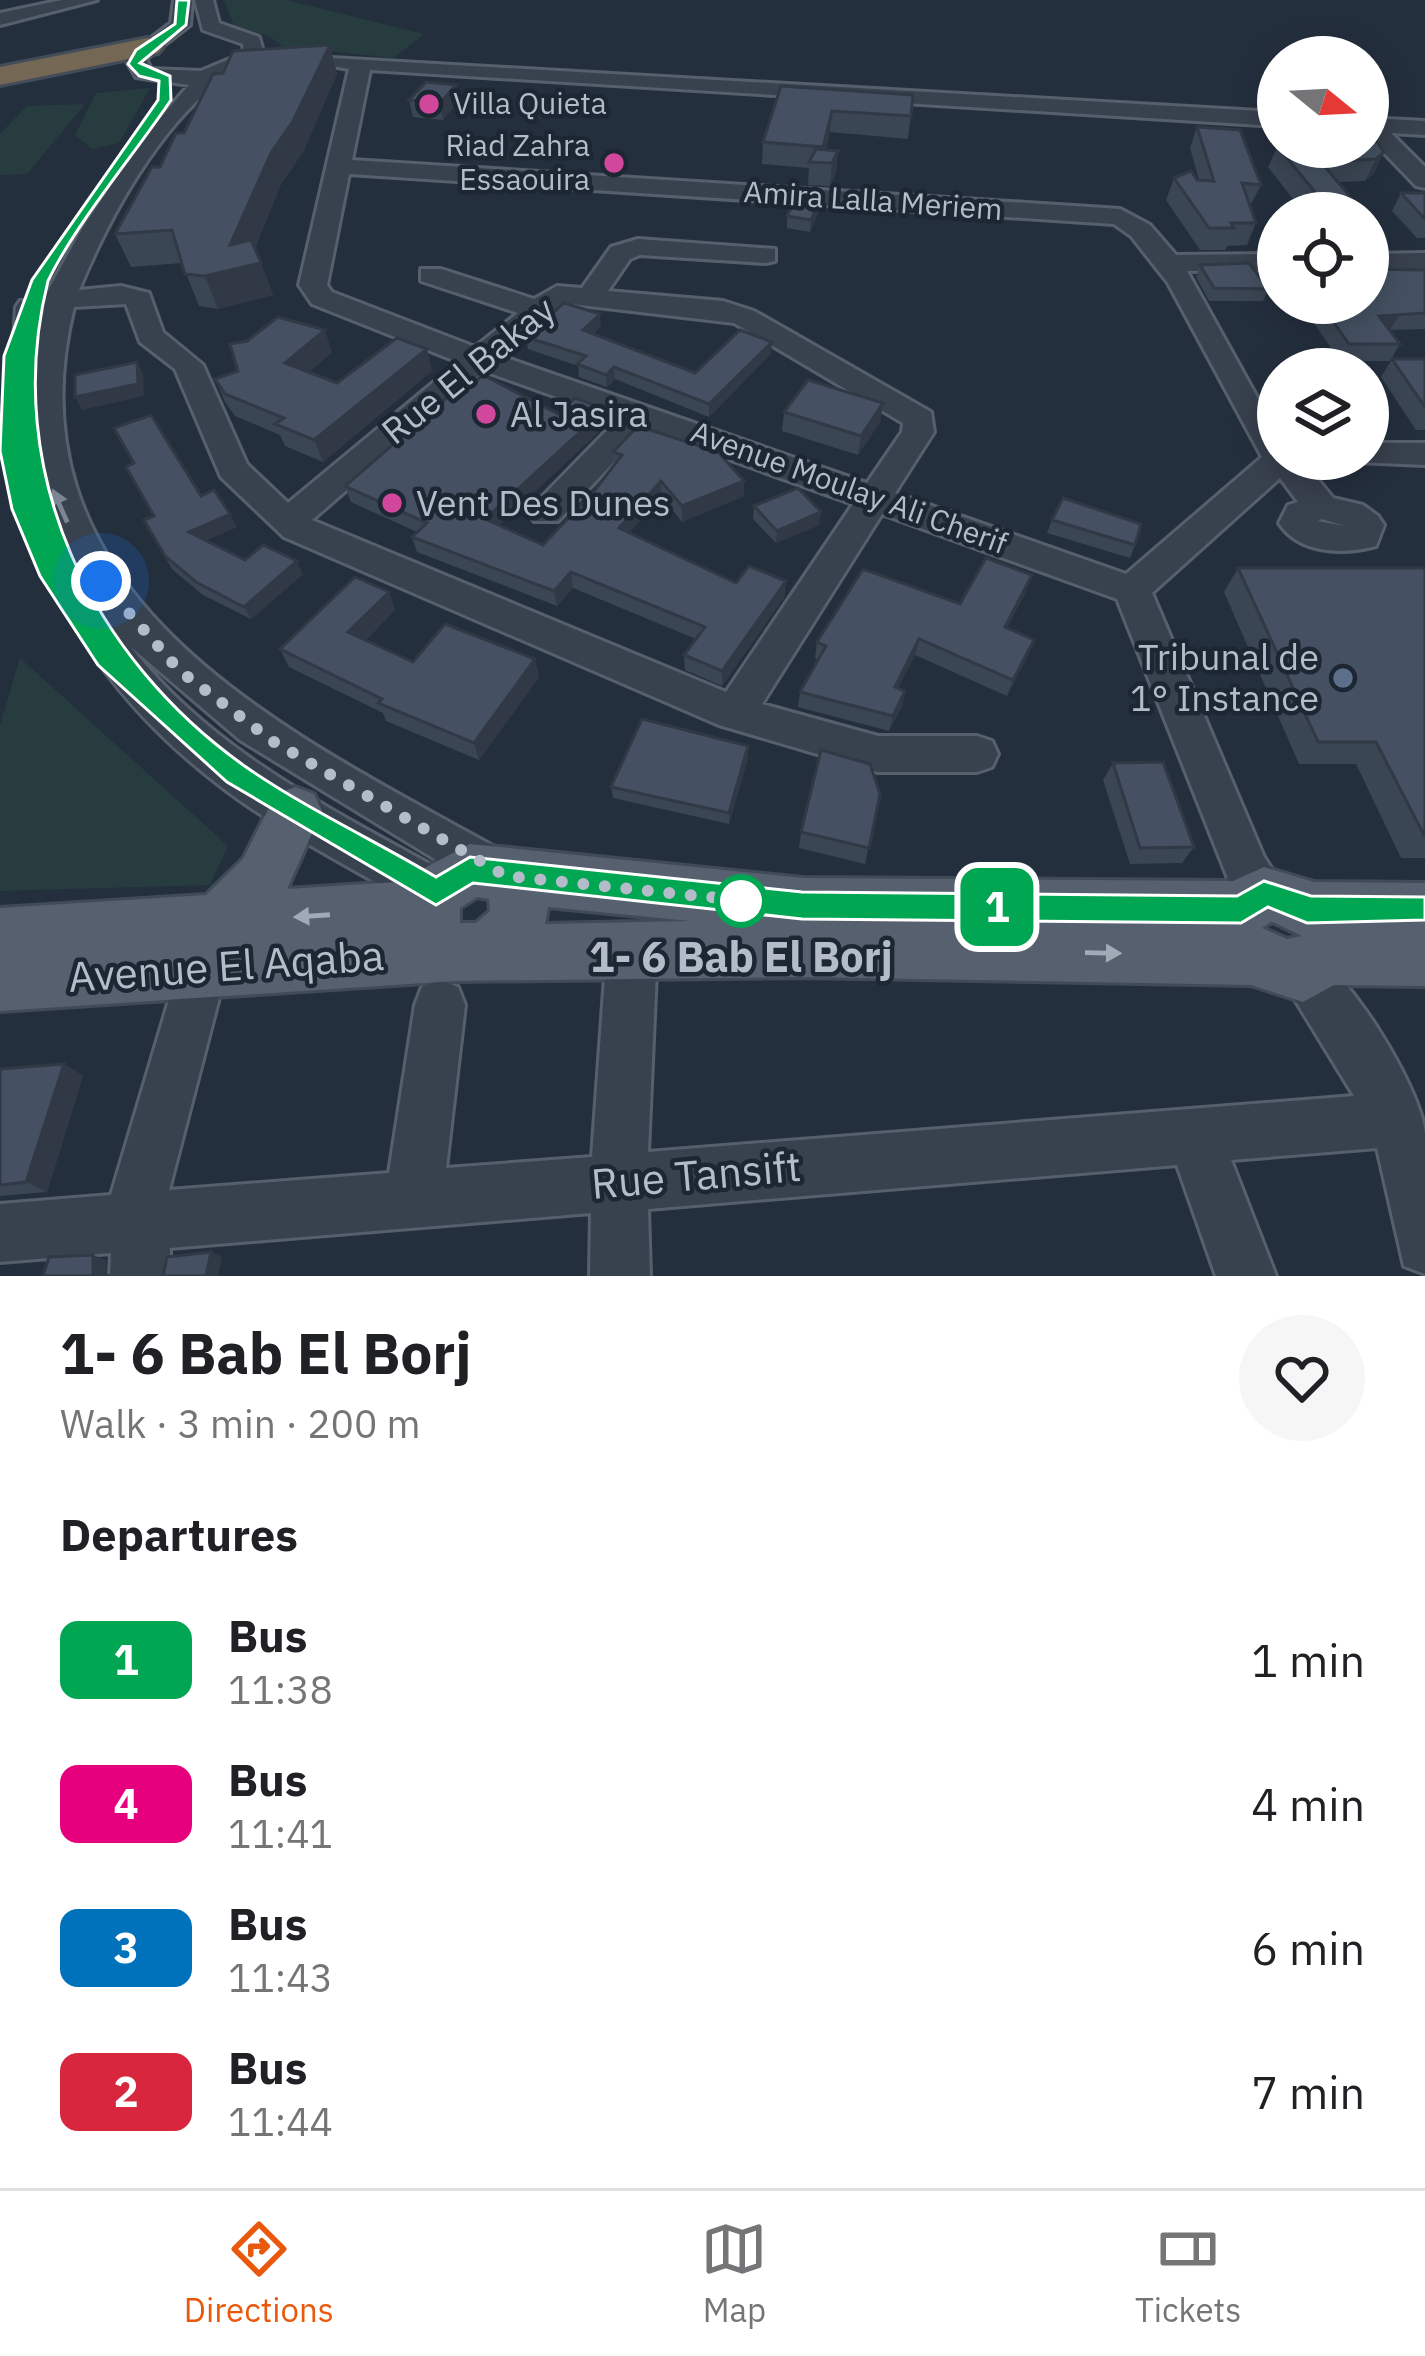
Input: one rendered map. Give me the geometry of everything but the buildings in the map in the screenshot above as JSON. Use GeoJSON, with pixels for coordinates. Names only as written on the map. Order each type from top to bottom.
{"type":"FeatureCollection","features":[{"type":"Feature","properties":{"kind":"highway"},"geometry":{"type":"LineString","coordinates":[[0,76],[154,60]]}},
{"type":"Feature","properties":{"kind":"highway"},"geometry":{"type":"LineString","coordinates":[[0,85],[154,60]]}},
{"type":"Feature","properties":{"kind":"main road"},"geometry":{"type":"LineString","coordinates":[[210,945],[263,878],[295,811]]}},
{"type":"Feature","properties":{"kind":"main road"},"geometry":{"type":"LineString","coordinates":[[448,942],[508,937],[516,924],[520,898],[501,873]]}},
{"type":"Feature","properties":{"kind":"main road","name":"Avenue El Aqaba"},"geometry":{"type":"LineString","coordinates":[[501,873],[802,905],[1283,933],[1425,957]]}},
{"type":"Feature","properties":{"kind":"main road","name":"Avenue El Aqaba"},"geometry":{"type":"LineString","coordinates":[[0,937],[210,945],[448,942],[632,949],[1283,933],[1425,911]]}},
{"type":"Feature","properties":{"kind":"main road","name":"Avenue El Aqaba"},"geometry":{"type":"LineString","coordinates":[[0,981],[210,945]]}},
{"type":"Feature","properties":{"kind":"street"},"geometry":{"type":"LineString","coordinates":[[2,0],[10,17],[88,0]]}},
{"type":"Feature","properties":{"kind":"street"},"geometry":{"type":"LineString","coordinates":[[154,60],[180,25],[183,0]]}},
{"type":"Feature","properties":{"kind":"street"},"geometry":{"type":"LineString","coordinates":[[154,60],[228,70],[280,60],[256,49],[252,40],[210,26],[204,0]]}},
{"type":"Feature","properties":{"kind":"street"},"geometry":{"type":"LineString","coordinates":[[154,60],[229,33]]}},
{"type":"Feature","properties":{"kind":"street"},"geometry":{"type":"LineString","coordinates":[[256,49],[176,111],[80,251],[41,349],[41,440],[54,496],[116,602],[180,671],[274,742],[501,873]]}},
{"type":"Feature","properties":{"kind":"street"},"geometry":{"type":"LineString","coordinates":[[154,60],[165,100],[40,280],[13,356],[8,451],[22,509],[51,576],[107,658],[236,774],[295,811],[448,942],[414,1198]]}},
{"type":"Feature","properties":{"kind":"street"},"geometry":{"type":"LineString","coordinates":[[307,61],[1257,118]]}},
{"type":"Feature","properties":{"kind":"street","name":"Avenue Moulay Ali Cherif"},"geometry":{"type":"LineString","coordinates":[[361,63],[313,285],[322,298],[480,359],[1132,590]]}},
{"type":"Feature","properties":{"kind":"street"},"geometry":{"type":"LineString","coordinates":[[1389,132],[1425,128]]}},
{"type":"Feature","properties":{"kind":"street"},"geometry":{"type":"LineString","coordinates":[[1389,148],[1425,181]]}},
{"type":"Feature","properties":{"kind":"street","name":"Amira Lalla Meriem"},"geometry":{"type":"LineString","coordinates":[[337,166],[709,221],[1120,217],[1140,225],[1171,263],[1257,426]]}},
{"type":"Feature","properties":{"kind":"street"},"geometry":{"type":"LineString","coordinates":[[592,294],[626,250],[709,221],[766,255]]}},
{"type":"Feature","properties":{"kind":"street"},"geometry":{"type":"LineString","coordinates":[[1389,262],[1425,261]]}},
{"type":"Feature","properties":{"kind":"street"},"geometry":{"type":"LineString","coordinates":[[1171,263],[1257,262]]}},
{"type":"Feature","properties":{"kind":"street"},"geometry":{"type":"LineString","coordinates":[[431,275],[538,310]]}},
{"type":"Feature","properties":{"kind":"street"},"geometry":{"type":"LineString","coordinates":[[58,300],[121,294],[139,299],[150,335],[188,365],[232,469],[276,512],[292,518],[297,528],[734,713],[828,736],[878,754],[977,754]]}},
{"type":"Feature","properties":{"kind":"street","name":"Rue El Bakay"},"geometry":{"type":"LineString","coordinates":[[292,518],[557,294],[592,294],[744,316],[908,407],[920,419],[918,432],[734,713]]}},
{"type":"Feature","properties":{"kind":"street"},"geometry":{"type":"LineString","coordinates":[[546,513],[641,414]]}},
{"type":"Feature","properties":{"kind":"street"},"geometry":{"type":"LineString","coordinates":[[1389,454],[1425,454]]}},
{"type":"Feature","properties":{"kind":"street"},"geometry":{"type":"LineString","coordinates":[[1257,479],[1132,590],[1246,871],[1329,1000],[1410,1157],[1425,1245]]}},
{"type":"Feature","properties":{"kind":"street","name":"Amira Lalla Meriem"},"geometry":{"type":"LineString","coordinates":[[1298,480],[1321,507]]}},
{"type":"Feature","properties":{"kind":"street"},"geometry":{"type":"LineString","coordinates":[[136,1249],[210,945]]}},
{"type":"Feature","properties":{"kind":"street"},"geometry":{"type":"LineString","coordinates":[[620,1276],[619,1181],[632,949]]}},
{"type":"Feature","properties":{"kind":"street"},"geometry":{"type":"LineString","coordinates":[[1194,1136],[1246,1276]]}},
{"type":"Feature","properties":{"kind":"street","name":"Rue Tansift"},"geometry":{"type":"LineString","coordinates":[[0,1233],[136,1249],[414,1198],[1194,1136],[1410,1157]]}},
{"type":"Feature","properties":{"kind":"green space"},"geometry":{"type":"Polygon","coordinates":[[[224,0],[286,0],[424,34],[393,58],[282,46],[269,36],[234,26],[224,0]]]}},
{"type":"Feature","properties":{"kind":"green space"},"geometry":{"type":"Polygon","coordinates":[[[150,88],[119,143],[92,149],[75,135],[96,93],[150,88]]]}},
{"type":"Feature","properties":{"kind":"green space"},"geometry":{"type":"Polygon","coordinates":[[[85,104],[27,174],[0,175],[0,134],[27,106],[85,104]]]}},
{"type":"Feature","properties":{"kind":"green space"},"geometry":{"type":"Polygon","coordinates":[[[20,658],[228,846],[210,885],[0,891],[0,725],[20,658]]]}},
{"type":"Feature","properties":{"kind":"bus line","name":"1"},"geometry":{"type":"LineString","coordinates":[[183,0],[185,16],[180,25],[140,52],[134,64],[143,74],[165,78],[165,100],[40,280],[13,356],[8,451],[22,509],[51,576],[77,617],[107,658],[149,700],[236,774],[436,892],[457,874],[470,870],[802,905],[1241,909],[1249,899],[1264,894],[1286,897],[1307,910],[1425,911]]}},
{"type":"Feature","properties":{"kind":"place","name":"Villa Quieta"},"geometry":{"type":"Point","coordinates":[429,104]}},
{"type":"Feature","properties":{"kind":"place","name":"Riad Zahra Essaouira"},"geometry":{"type":"Point","coordinates":[614,163]}},
{"type":"Feature","properties":{"kind":"place","name":"Al Jasira"},"geometry":{"type":"Point","coordinates":[486,414]}},
{"type":"Feature","properties":{"kind":"place","name":"Vent Des Dunes"},"geometry":{"type":"Point","coordinates":[392,503]}},
{"type":"Feature","properties":{"kind":"place","name":"Tribunal de 1° Instance"},"geometry":{"type":"Point","coordinates":[1343,678]}},
{"type":"Feature","properties":{"kind":"place","name":"1- 6 Bab El Borj"},"geometry":{"type":"Point","coordinates":[741,901]}},
{"type":"Feature","properties":{"kind":"route"},"geometry":{"type":"LineString","coordinates":[[101,581],[180,671],[274,742],[506,876],[757,902],[741,901]]}}]}
